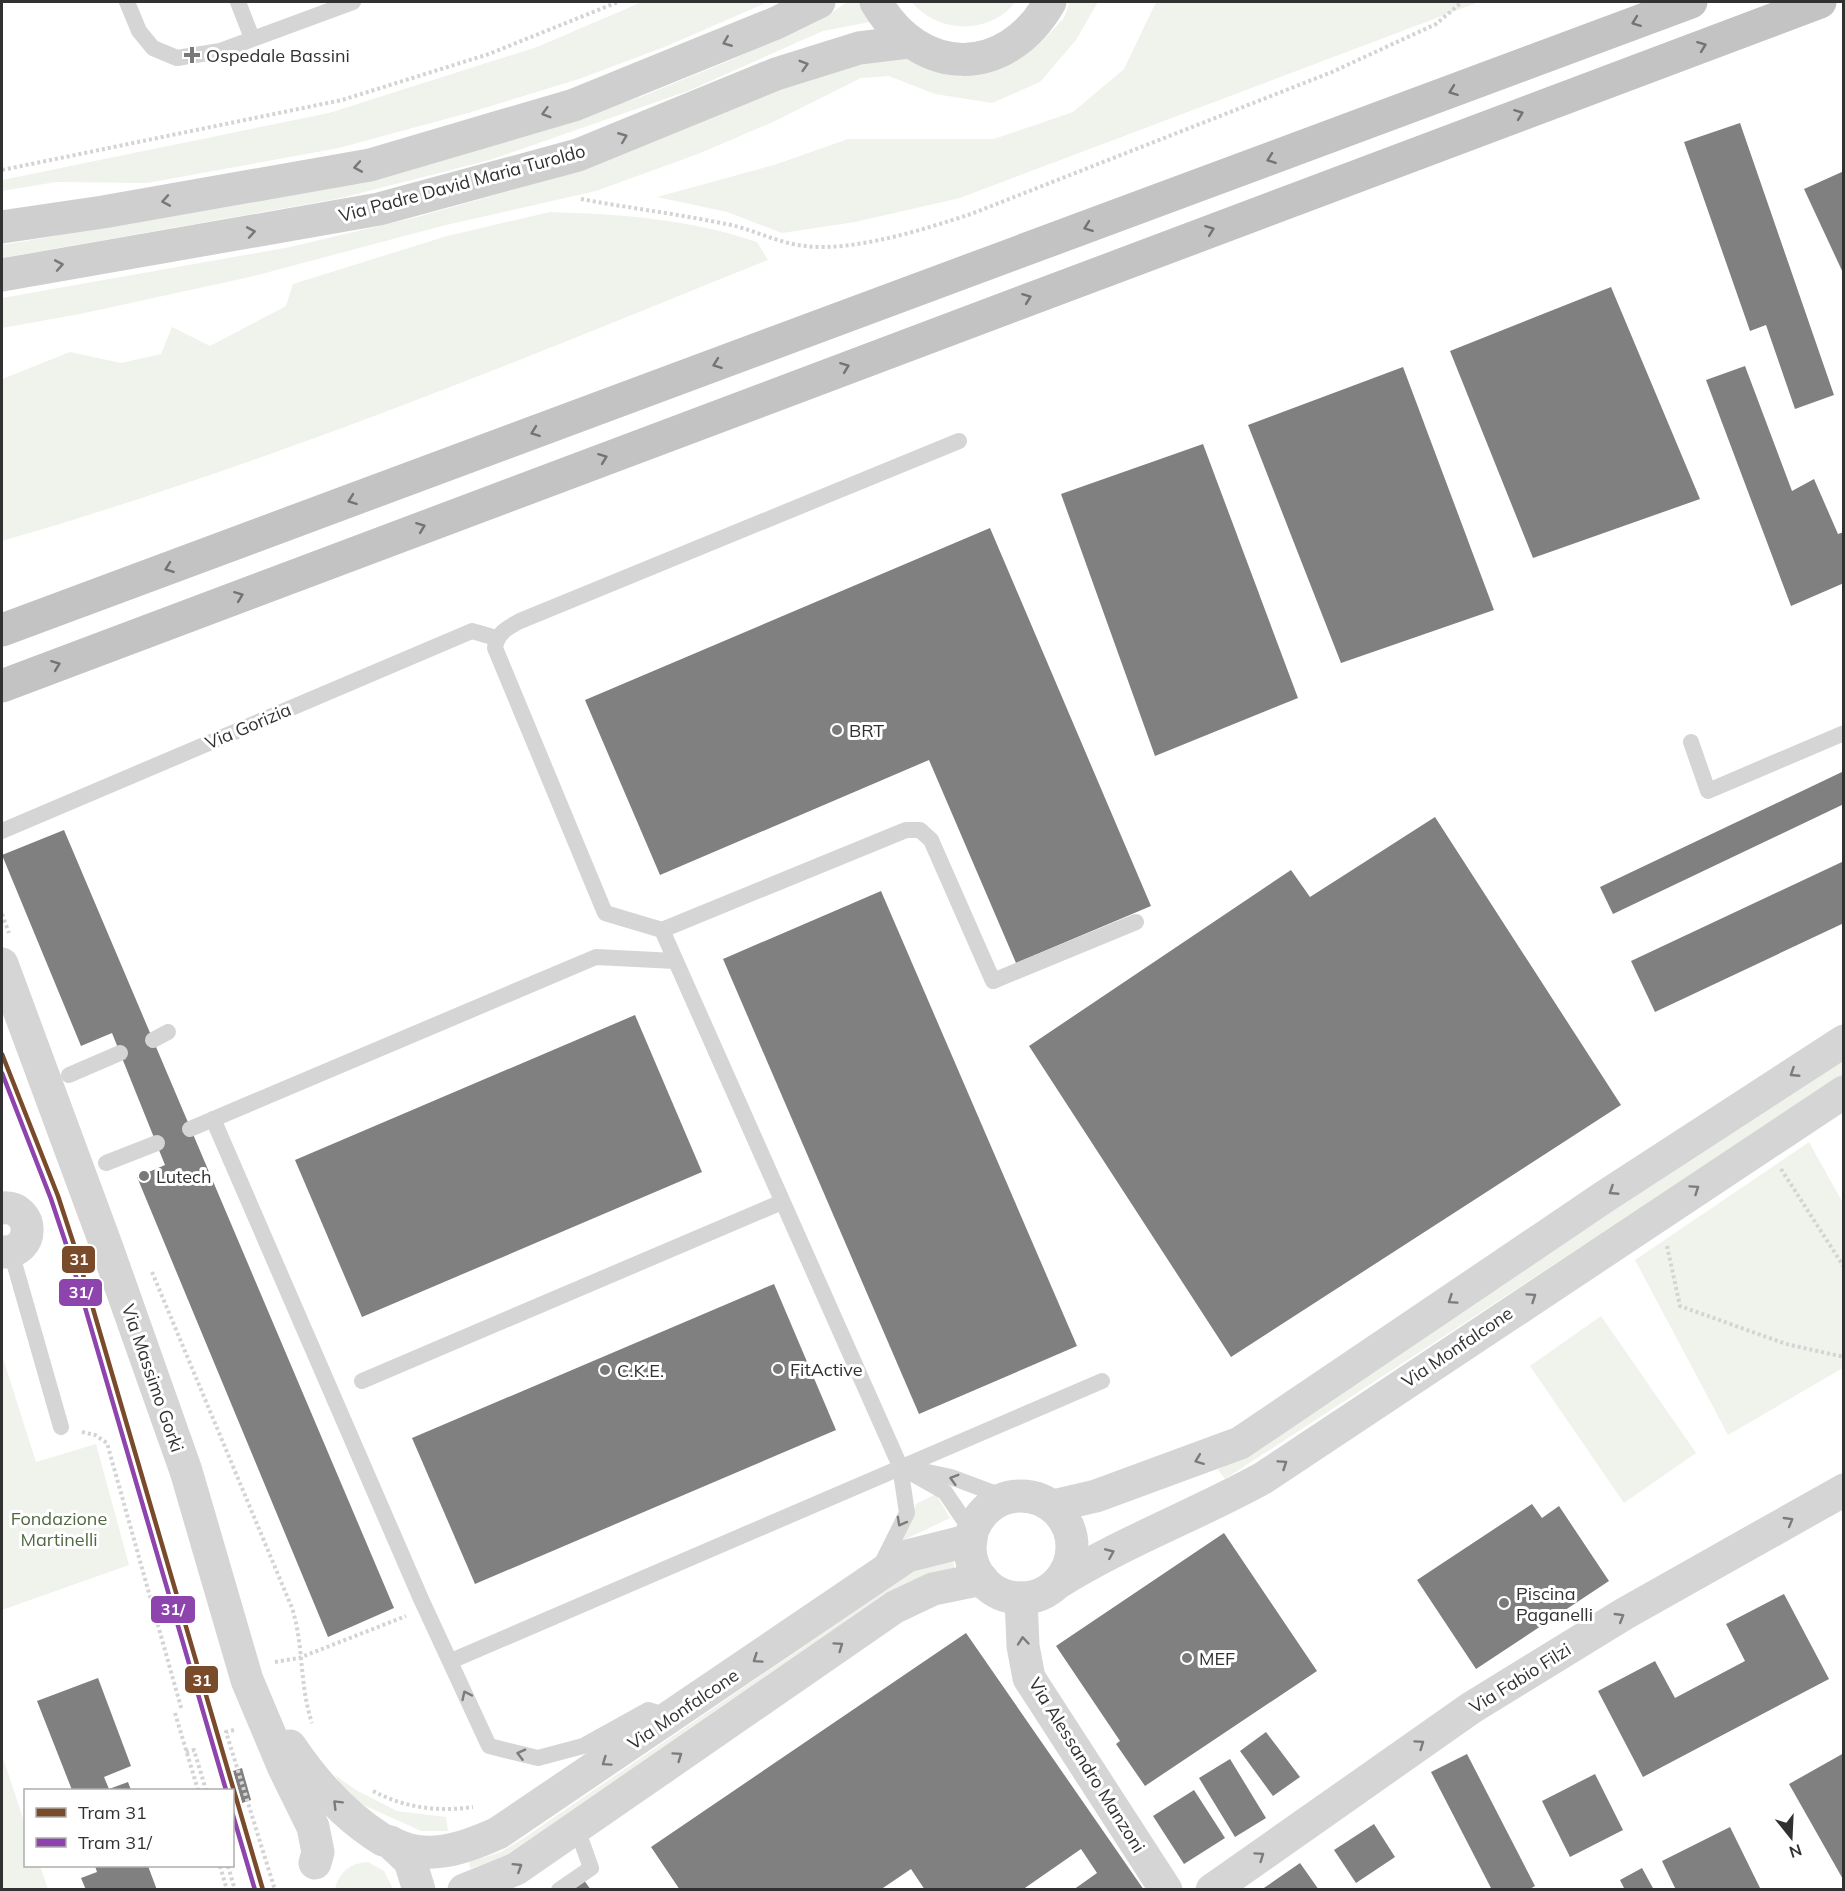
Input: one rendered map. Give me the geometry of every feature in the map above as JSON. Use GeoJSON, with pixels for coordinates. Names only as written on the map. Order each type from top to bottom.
{"type":"FeatureCollection","features":[{"type":"Feature","properties":{"kind":"highway"},"geometry":{"type":"LineString","coordinates":[[2,630],[1690,2]]}},
{"type":"Feature","properties":{"kind":"highway"},"geometry":{"type":"LineString","coordinates":[[2,686],[1821,2]]}},
{"type":"Feature","properties":{"kind":"street"},"geometry":{"type":"LineString","coordinates":[[2,227],[103,212],[370,165],[574,105],[776,23],[819,2]]}},
{"type":"Feature","properties":{"kind":"street"},"geometry":{"type":"LineString","coordinates":[[876,2],[888,23],[908,42],[933,55],[962,59],[990,56],[1016,43],[1038,24],[1050,2]]}},
{"type":"Feature","properties":{"kind":"street","name":"Via Padre David Maria Turoldo"},"geometry":{"type":"LineString","coordinates":[[2,275],[379,209],[578,155],[776,74],[807,64],[860,48],[908,42]]}},
{"type":"Feature","properties":{"kind":"street","name":"Via Massimo Gorki"},"geometry":{"type":"LineString","coordinates":[[6,950],[54,1070],[186,1472],[242,1665],[284,1768],[313,1827],[318,1852],[311,1876]]}},
{"type":"Feature","properties":{"kind":"street","name":"Via Massimo Gorki"},"geometry":{"type":"LineString","coordinates":[[2,986],[54,1070]]}},
{"type":"Feature","properties":{"kind":"street"},"geometry":{"type":"LineString","coordinates":[[1053,1506],[1096,1496],[1240,1443],[1604,1197],[1844,1041]]}},
{"type":"Feature","properties":{"kind":"street","name":"Via Monfalcone"},"geometry":{"type":"LineString","coordinates":[[1059,1581],[1093,1560],[1212,1506],[1263,1478],[1844,1092]]}},
{"type":"Feature","properties":{"kind":"street"},"geometry":{"type":"LineString","coordinates":[[2,1208],[18,1211],[27,1223],[27,1237],[24,1244],[6,1252]]}},
{"type":"Feature","properties":{"kind":"street","name":"Via Fabio Filzi"},"geometry":{"type":"LineString","coordinates":[[1212,1890],[1472,1708],[1624,1614],[1844,1490]]}},
{"type":"Feature","properties":{"kind":"street"},"geometry":{"type":"LineString","coordinates":[[1019,1496],[1036,1498],[1053,1506],[1068,1526],[1072,1544],[1069,1566],[1059,1581],[1043,1593],[1021,1598],[996,1591],[982,1579],[971,1558],[971,1536],[978,1520],[991,1506],[1007,1498],[1019,1496]]}},
{"type":"Feature","properties":{"kind":"street","name":"Via Monfalcone"},"geometry":{"type":"LineString","coordinates":[[386,1841],[410,1852],[431,1853],[467,1845],[498,1833],[907,1556],[971,1536]]}},
{"type":"Feature","properties":{"kind":"street","name":"Via Monfalcone"},"geometry":{"type":"LineString","coordinates":[[464,1890],[516,1869],[895,1607],[933,1589],[982,1579]]}},
{"type":"Feature","properties":{"kind":"street","name":"Via Alessandro Manzoni"},"geometry":{"type":"LineString","coordinates":[[1021,1598],[1023,1646],[1029,1678],[1166,1890]]}},
{"type":"Feature","properties":{"kind":"street","name":"Via Massimo Gorki"},"geometry":{"type":"LineString","coordinates":[[254,1695],[329,1797],[359,1825],[386,1841]]}},
{"type":"Feature","properties":{"kind":"street"},"geometry":{"type":"LineString","coordinates":[[311,1876],[327,1849],[344,1839],[364,1836],[386,1841],[410,1861],[416,1872],[419,1890]]}},
{"type":"Feature","properties":{"kind":"lane"},"geometry":{"type":"LineString","coordinates":[[128,2],[139,31],[153,48],[177,58],[220,51],[353,2]]}},
{"type":"Feature","properties":{"kind":"lane"},"geometry":{"type":"LineString","coordinates":[[238,2],[252,38]]}},
{"type":"Feature","properties":{"kind":"lane"},"geometry":{"type":"LineString","coordinates":[[959,441],[520,621],[496,638],[495,648],[499,660],[605,914],[662,930],[906,830],[920,830],[931,840],[993,981],[1136,922]]}},
{"type":"Feature","properties":{"kind":"lane","name":"Via Gorizia"},"geometry":{"type":"LineString","coordinates":[[2,831],[472,631],[496,638]]}},
{"type":"Feature","properties":{"kind":"lane"},"geometry":{"type":"LineString","coordinates":[[1691,742],[1708,791],[1844,733]]}},
{"type":"Feature","properties":{"kind":"lane"},"geometry":{"type":"LineString","coordinates":[[662,930],[900,1466],[907,1513],[875,1578]]}},
{"type":"Feature","properties":{"kind":"lane"},"geometry":{"type":"LineString","coordinates":[[190,1129],[596,957],[675,961]]}},
{"type":"Feature","properties":{"kind":"lane"},"geometry":{"type":"LineString","coordinates":[[54,1070],[120,1053]]}},
{"type":"Feature","properties":{"kind":"lane"},"geometry":{"type":"LineString","coordinates":[[213,1119],[426,1609],[489,1746],[538,1758],[584,1746],[648,1710],[672,1717]]}},
{"type":"Feature","properties":{"kind":"lane"},"geometry":{"type":"LineString","coordinates":[[106,1163],[157,1143]]}},
{"type":"Feature","properties":{"kind":"lane"},"geometry":{"type":"LineString","coordinates":[[362,1381],[782,1202]]}},
{"type":"Feature","properties":{"kind":"lane"},"geometry":{"type":"LineString","coordinates":[[6,1252],[61,1427]]}},
{"type":"Feature","properties":{"kind":"lane"},"geometry":{"type":"LineString","coordinates":[[451,1661],[1102,1381]]}},
{"type":"Feature","properties":{"kind":"lane"},"geometry":{"type":"LineString","coordinates":[[900,1466],[951,1477],[1007,1498]]}},
{"type":"Feature","properties":{"kind":"lane"},"geometry":{"type":"LineString","coordinates":[[900,1466],[945,1492],[971,1536]]}},
{"type":"Feature","properties":{"kind":"lane"},"geometry":{"type":"LineString","coordinates":[[559,1890],[591,1868],[576,1826]]}},
{"type":"Feature","properties":{"kind":"path"},"geometry":{"type":"LineString","coordinates":[[2,170],[342,100],[489,54],[618,2]]}},
{"type":"Feature","properties":{"kind":"path"},"geometry":{"type":"LineString","coordinates":[[581,199],[729,224],[766,238],[807,247],[847,244],[914,232],[971,214],[1332,72],[1436,24],[1462,2]]}},
{"type":"Feature","properties":{"kind":"path"},"geometry":{"type":"LineString","coordinates":[[2,914],[6,950]]}},
{"type":"Feature","properties":{"kind":"path"},"geometry":{"type":"LineString","coordinates":[[1764,1143],[1844,1268]]}},
{"type":"Feature","properties":{"kind":"path"},"geometry":{"type":"LineString","coordinates":[[1652,1218],[1666,1239],[1680,1306],[1786,1344],[1844,1357]]}},
{"type":"Feature","properties":{"kind":"path"},"geometry":{"type":"LineString","coordinates":[[150,1269],[286,1591],[297,1629],[303,1690],[313,1726]]}},
{"type":"Feature","properties":{"kind":"path"},"geometry":{"type":"LineString","coordinates":[[61,1427],[95,1435],[106,1443],[182,1712]]}},
{"type":"Feature","properties":{"kind":"path"},"geometry":{"type":"LineString","coordinates":[[269,1663],[299,1658],[426,1609]]}},
{"type":"Feature","properties":{"kind":"path"},"geometry":{"type":"LineString","coordinates":[[175,1713],[197,1789]]}},
{"type":"Feature","properties":{"kind":"path"},"geometry":{"type":"LineString","coordinates":[[237,1729],[226,1732],[275,1890]]}},
{"type":"Feature","properties":{"kind":"path"},"geometry":{"type":"LineString","coordinates":[[186,1752],[194,1750],[205,1789]]}},
{"type":"Feature","properties":{"kind":"path"},"geometry":{"type":"LineString","coordinates":[[363,1786],[397,1801],[438,1810],[480,1806]]}},
{"type":"Feature","properties":{"kind":"path"},"geometry":{"type":"LineString","coordinates":[[220,1867],[227,1890]]}},
{"type":"Feature","properties":{"kind":"path"},"geometry":{"type":"LineString","coordinates":[[228,1867],[235,1890]]}},
{"type":"Feature","properties":{"kind":"green space"},"geometry":{"type":"Polygon","coordinates":[[[642,2],[768,2],[667,46],[579,79],[468,113],[339,148],[147,183],[56,182],[2,191],[2,180],[329,113],[537,47],[642,2]]]}},
{"type":"Feature","properties":{"kind":"green space"},"geometry":{"type":"Polygon","coordinates":[[[847,2],[860,2],[870,22],[823,31],[688,91],[490,160],[337,199],[2,258],[2,245],[248,203],[561,124],[643,96],[731,60],[827,16],[847,2]]]}},
{"type":"Feature","properties":{"kind":"green space"},"geometry":{"type":"Polygon","coordinates":[[[912,2],[1015,2],[1005,13],[992,20],[978,25],[964,26],[949,25],[935,20],[923,13],[912,2]]]}},
{"type":"Feature","properties":{"kind":"green space"},"geometry":{"type":"Polygon","coordinates":[[[1070,2],[1098,2],[1076,40],[1040,82],[992,103],[935,94],[889,76],[861,78],[773,122],[698,154],[596,191],[442,226],[250,277],[80,314],[2,328],[2,298],[290,247],[417,217],[559,177],[663,138],[836,64],[901,57],[937,70],[1012,62],[1042,41],[1064,18],[1070,2]]]}},
{"type":"Feature","properties":{"kind":"green space"},"geometry":{"type":"Polygon","coordinates":[[[1156,2],[1479,2],[960,198],[855,222],[782,233],[727,212],[657,197],[774,165],[848,139],[994,139],[1073,112],[1124,69],[1156,2]]]}},
{"type":"Feature","properties":{"kind":"green space"},"geometry":{"type":"Polygon","coordinates":[[[550,212],[629,216],[706,228],[757,242],[768,260],[484,374],[293,446],[100,512],[2,541],[2,379],[70,352],[121,363],[161,354],[172,327],[210,346],[286,306],[293,284],[447,236],[550,212]]]}},
{"type":"Feature","properties":{"kind":"green space"},"geometry":{"type":"Polygon","coordinates":[[[1843,1060],[1843,1076],[1225,1479],[1218,1470],[1843,1060]]]}},
{"type":"Feature","properties":{"kind":"green space"},"geometry":{"type":"Polygon","coordinates":[[[1809,1142],[1843,1203],[1843,1368],[1728,1435],[1635,1260],[1809,1142]]]}},
{"type":"Feature","properties":{"kind":"green space"},"geometry":{"type":"Polygon","coordinates":[[[1601,1316],[1696,1453],[1624,1503],[1530,1366],[1601,1316]]]}},
{"type":"Feature","properties":{"kind":"green space","name":"Fondazione Martinelli"},"geometry":{"type":"Polygon","coordinates":[[[2,1355],[36,1462],[96,1444],[129,1565],[2,1610],[2,1355]]]}},
{"type":"Feature","properties":{"kind":"green space"},"geometry":{"type":"Polygon","coordinates":[[[936,1494],[950,1518],[902,1541],[916,1504],[936,1494]]]}},
{"type":"Feature","properties":{"kind":"green space"},"geometry":{"type":"Polygon","coordinates":[[[953,1560],[955,1570],[532,1841],[505,1857],[470,1869],[469,1862],[501,1852],[524,1838],[924,1564],[953,1560]]]}},
{"type":"Feature","properties":{"kind":"green space"},"geometry":{"type":"Polygon","coordinates":[[[2,1755],[24,1821],[24,1867],[40,1867],[48,1889],[2,1889],[2,1755]]]}},
{"type":"Feature","properties":{"kind":"green space"},"geometry":{"type":"Polygon","coordinates":[[[335,1775],[356,1790],[397,1811],[446,1817],[448,1831],[421,1831],[348,1798],[335,1775]]]}},
{"type":"Feature","properties":{"kind":"green space"},"geometry":{"type":"Polygon","coordinates":[[[368,1862],[384,1871],[393,1889],[335,1889],[342,1873],[351,1866],[368,1862]]]}},
{"type":"Feature","properties":{"kind":"building"},"geometry":{"type":"Polygon","coordinates":[[[1740,123],[1834,395],[1795,409],[1766,325],[1750,331],[1684,142],[1740,123]]]}},
{"type":"Feature","properties":{"kind":"building"},"geometry":{"type":"Polygon","coordinates":[[[1844,171],[1844,275],[1804,189],[1844,171]]]}},
{"type":"Feature","properties":{"kind":"building"},"geometry":{"type":"Polygon","coordinates":[[[1611,287],[1700,499],[1533,558],[1450,351],[1611,287]]]}},
{"type":"Feature","properties":{"kind":"building"},"geometry":{"type":"Polygon","coordinates":[[[1745,366],[1792,491],[1814,479],[1838,534],[1844,532],[1844,583],[1791,606],[1706,380],[1745,366]]]}},
{"type":"Feature","properties":{"kind":"building"},"geometry":{"type":"Polygon","coordinates":[[[1403,367],[1494,610],[1341,663],[1248,425],[1403,367]]]}},
{"type":"Feature","properties":{"kind":"building"},"geometry":{"type":"Polygon","coordinates":[[[1203,444],[1298,698],[1155,756],[1061,494],[1203,444]]]}},
{"type":"Feature","properties":{"kind":"building","name":"BRT"},"geometry":{"type":"Polygon","coordinates":[[[990,528],[1151,906],[1016,963],[929,760],[660,875],[585,700],[990,528]]]}},
{"type":"Feature","properties":{"kind":"building"},"geometry":{"type":"Polygon","coordinates":[[[1844,771],[1844,804],[1613,914],[1600,887],[1844,771]]]}},
{"type":"Feature","properties":{"kind":"building"},"geometry":{"type":"Polygon","coordinates":[[[1435,817],[1621,1105],[1231,1357],[1029,1046],[1291,870],[1310,897],[1435,817]]]}},
{"type":"Feature","properties":{"kind":"building"},"geometry":{"type":"Polygon","coordinates":[[[64,830],[394,1608],[328,1637],[137,1177],[165,1165],[112,1033],[81,1046],[2,855],[64,830]]]}},
{"type":"Feature","properties":{"kind":"building"},"geometry":{"type":"Polygon","coordinates":[[[1844,861],[1844,923],[1655,1012],[1631,961],[1844,861]]]}},
{"type":"Feature","properties":{"kind":"building"},"geometry":{"type":"Polygon","coordinates":[[[881,891],[1077,1346],[919,1414],[723,959],[881,891]]]}},
{"type":"Feature","properties":{"kind":"building"},"geometry":{"type":"Polygon","coordinates":[[[635,1015],[702,1172],[362,1317],[295,1160],[635,1015]]]}},
{"type":"Feature","properties":{"kind":"building"},"geometry":{"type":"Polygon","coordinates":[[[774,1284],[836,1430],[475,1584],[412,1438],[774,1284]]]}},
{"type":"Feature","properties":{"kind":"building","name":"Piscina Paganelli"},"geometry":{"type":"Polygon","coordinates":[[[1532,1504],[1542,1518],[1559,1506],[1609,1581],[1476,1669],[1417,1580],[1532,1504]]]}},
{"type":"Feature","properties":{"kind":"building","name":"MEF"},"geometry":{"type":"Polygon","coordinates":[[[1224,1533],[1317,1671],[1145,1786],[1116,1744],[1120,1741],[1056,1646],[1224,1533]]]}},
{"type":"Feature","properties":{"kind":"building"},"geometry":{"type":"Polygon","coordinates":[[[1784,1594],[1829,1679],[1643,1777],[1598,1691],[1655,1661],[1675,1698],[1745,1661],[1726,1624],[1784,1594]]]}},
{"type":"Feature","properties":{"kind":"building"},"geometry":{"type":"Polygon","coordinates":[[[966,1633],[1144,1890],[1073,1890],[1097,1873],[1081,1849],[1022,1890],[925,1890],[911,1869],[880,1890],[680,1890],[651,1847],[966,1633]]]}},
{"type":"Feature","properties":{"kind":"building"},"geometry":{"type":"Polygon","coordinates":[[[98,1678],[131,1766],[104,1777],[109,1789],[72,1789],[37,1701],[98,1678]]]}},
{"type":"Feature","properties":{"kind":"building"},"geometry":{"type":"Polygon","coordinates":[[[1266,1732],[1300,1777],[1273,1796],[1240,1751],[1266,1732]]]}},
{"type":"Feature","properties":{"kind":"building"},"geometry":{"type":"Polygon","coordinates":[[[1844,1753],[1844,1881],[1789,1784],[1844,1753]]]}},
{"type":"Feature","properties":{"kind":"building"},"geometry":{"type":"Polygon","coordinates":[[[1467,1754],[1535,1886],[1528,1890],[1492,1890],[1431,1772],[1467,1754]]]}},
{"type":"Feature","properties":{"kind":"building"},"geometry":{"type":"Polygon","coordinates":[[[1230,1759],[1266,1818],[1235,1837],[1199,1778],[1230,1759]]]}},
{"type":"Feature","properties":{"kind":"building"},"geometry":{"type":"Polygon","coordinates":[[[242,1768],[251,1800],[242,1803],[233,1771],[242,1768]]]}},
{"type":"Feature","properties":{"kind":"building"},"geometry":{"type":"Polygon","coordinates":[[[1595,1774],[1623,1830],[1570,1857],[1542,1801],[1595,1774]]]}},
{"type":"Feature","properties":{"kind":"building"},"geometry":{"type":"Polygon","coordinates":[[[128,1782],[131,1789],[109,1789],[128,1782]]]}},
{"type":"Feature","properties":{"kind":"building"},"geometry":{"type":"Polygon","coordinates":[[[1194,1790],[1225,1838],[1184,1864],[1153,1816],[1194,1790]]]}},
{"type":"Feature","properties":{"kind":"building"},"geometry":{"type":"Polygon","coordinates":[[[1374,1824],[1395,1857],[1356,1883],[1334,1850],[1374,1824]]]}},
{"type":"Feature","properties":{"kind":"building"},"geometry":{"type":"Polygon","coordinates":[[[1730,1827],[1761,1890],[1676,1890],[1662,1861],[1730,1827]]]}},
{"type":"Feature","properties":{"kind":"building"},"geometry":{"type":"Polygon","coordinates":[[[1300,1863],[1319,1890],[1261,1890],[1300,1863]]]}},
{"type":"Feature","properties":{"kind":"building"},"geometry":{"type":"Polygon","coordinates":[[[95,1867],[148,1867],[157,1890],[86,1890],[81,1878],[97,1872],[95,1867]]]}},
{"type":"Feature","properties":{"kind":"building"},"geometry":{"type":"Polygon","coordinates":[[[1642,1868],[1654,1890],[1625,1890],[1620,1880],[1642,1868]]]}},
{"type":"Feature","properties":{"kind":"building"},"geometry":{"type":"Polygon","coordinates":[[[578,1872],[591,1890],[553,1890],[578,1872]]]}},
{"type":"Feature","properties":{"kind":"tram line","name":"31"},"geometry":{"type":"LineString","coordinates":[[2,1054],[58,1196],[77,1254],[233,1789]]}},
{"type":"Feature","properties":{"kind":"tram line","name":"31/"},"geometry":{"type":"LineString","coordinates":[[2,1073],[51,1199],[70,1256],[226,1789]]}},
{"type":"Feature","properties":{"kind":"tram line","name":"31"},"geometry":{"type":"LineString","coordinates":[[234,1791],[263,1890]]}},
{"type":"Feature","properties":{"kind":"tram line","name":"31/"},"geometry":{"type":"LineString","coordinates":[[234,1819],[255,1890]]}},
{"type":"Feature","properties":{"kind":"place","name":"Ospedale Bassini"},"geometry":{"type":"Point","coordinates":[192,55]}},
{"type":"Feature","properties":{"kind":"place","name":"BRT"},"geometry":{"type":"Point","coordinates":[837,730]}},
{"type":"Feature","properties":{"kind":"place","name":"Lutech"},"geometry":{"type":"Point","coordinates":[144,1176]}},
{"type":"Feature","properties":{"kind":"place","name":"FitActive"},"geometry":{"type":"Point","coordinates":[778,1369]}},
{"type":"Feature","properties":{"kind":"place","name":"C.K.E."},"geometry":{"type":"Point","coordinates":[605,1370]}},
{"type":"Feature","properties":{"kind":"place","name":"Piscina Paganelli"},"geometry":{"type":"Point","coordinates":[1504,1603]}},
{"type":"Feature","properties":{"kind":"place","name":"MEF"},"geometry":{"type":"Point","coordinates":[1187,1658]}}]}
